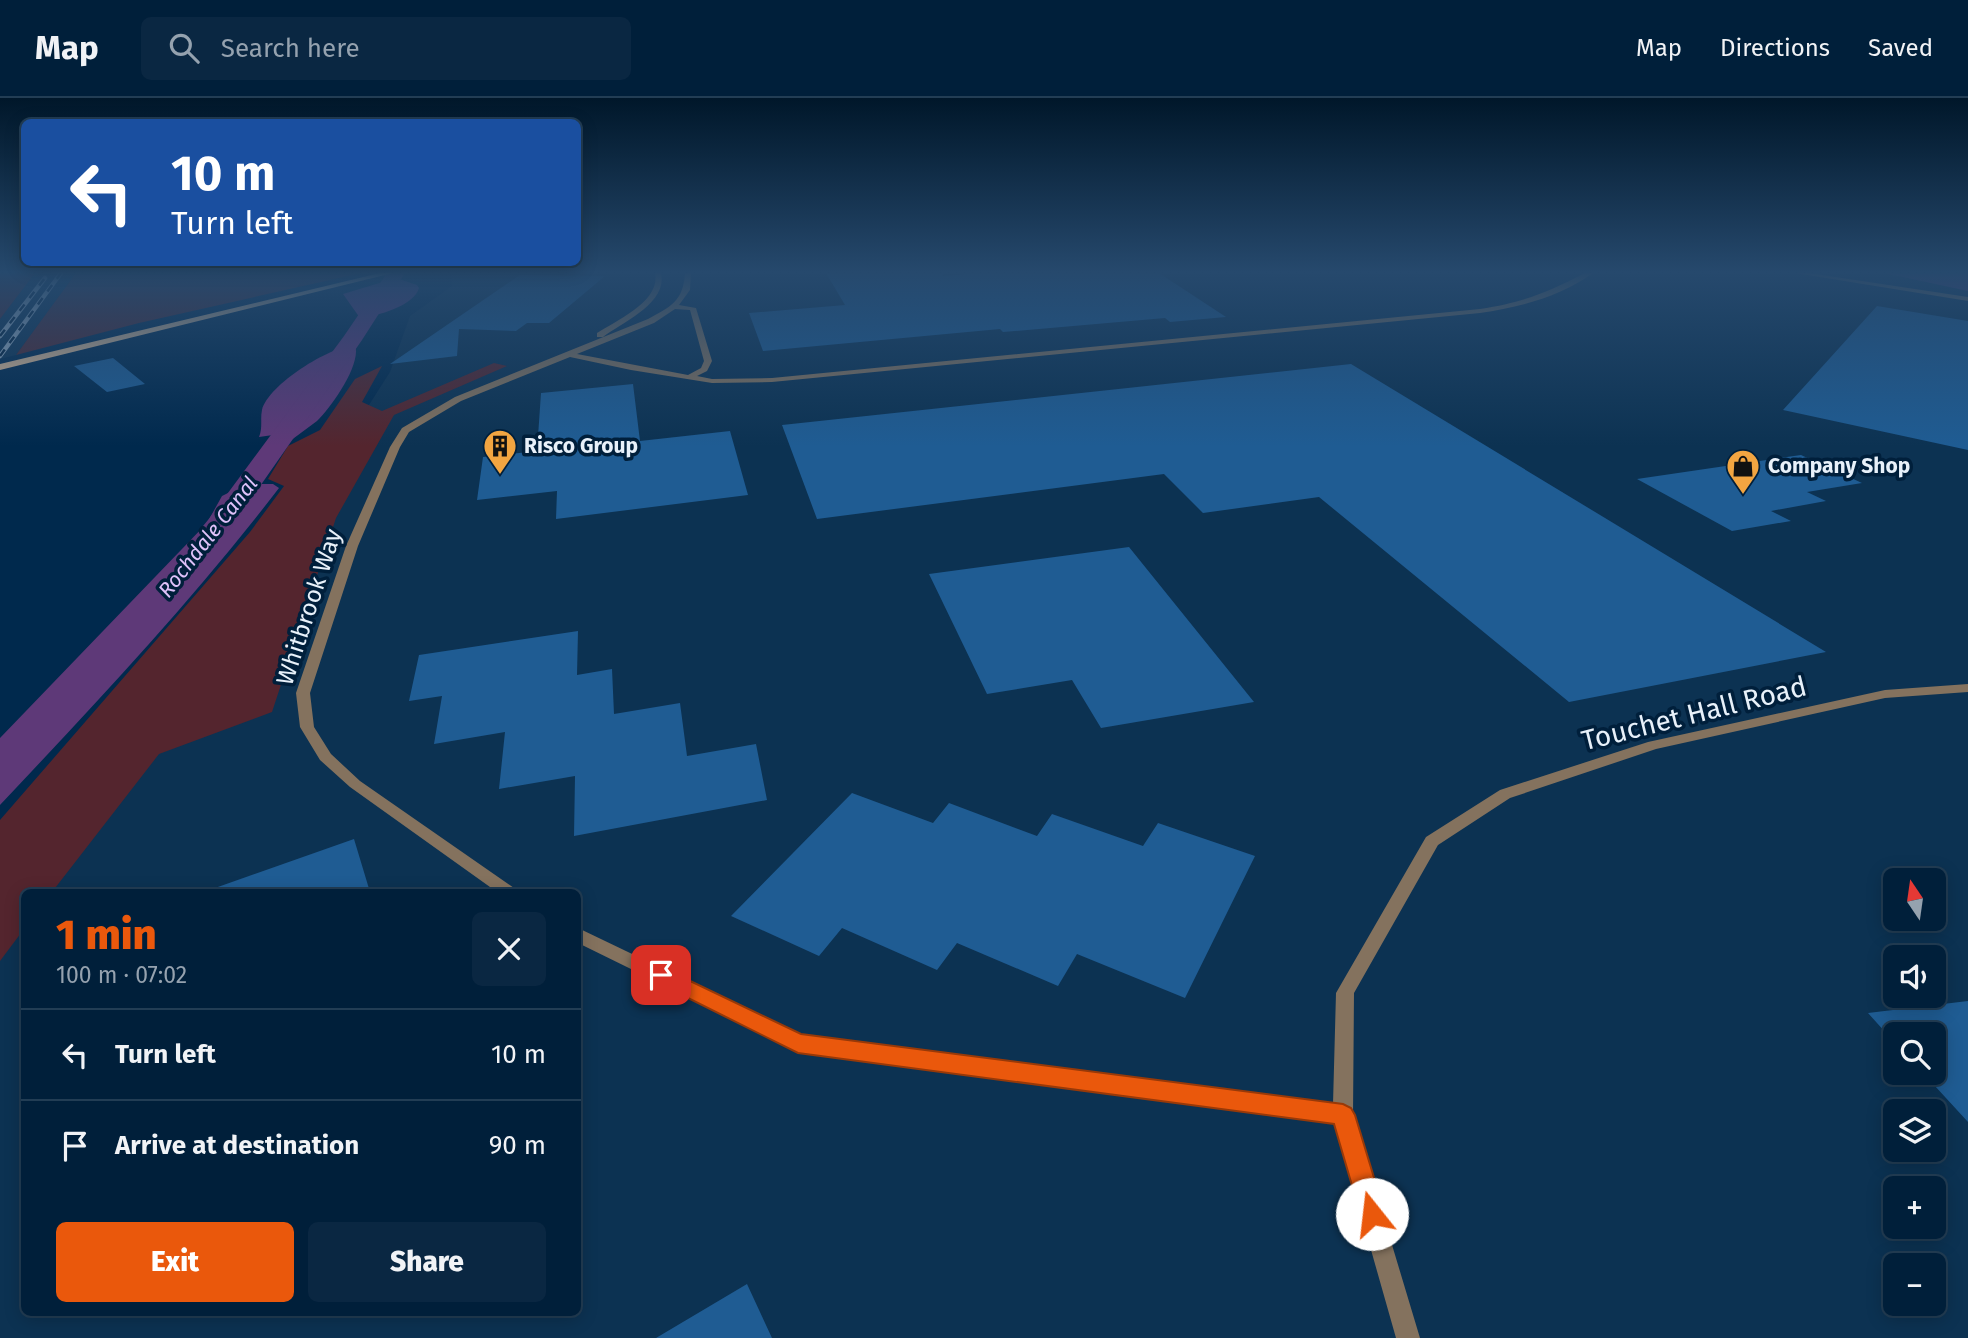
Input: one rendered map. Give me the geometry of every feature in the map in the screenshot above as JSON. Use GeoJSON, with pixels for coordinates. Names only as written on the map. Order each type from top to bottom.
{"type":"FeatureCollection","features":[{"type":"Feature","properties":{"kind":"main road"},"geometry":{"type":"LineString","coordinates":[[0,367],[147,331]]}},
{"type":"Feature","properties":{"kind":"street","name":"Whitbrook Way"},"geometry":{"type":"LineString","coordinates":[[568,354],[604,331]]}},
{"type":"Feature","properties":{"kind":"street","name":"Whitbrook Way"},"geometry":{"type":"LineString","coordinates":[[504,889],[355,784],[325,757],[307,727],[303,693],[352,546],[405,430],[458,399],[629,331]]}},
{"type":"Feature","properties":{"kind":"street"},"geometry":{"type":"LineString","coordinates":[[690,377],[704,369],[708,361],[700,331]]}},
{"type":"Feature","properties":{"kind":"street"},"geometry":{"type":"LineString","coordinates":[[568,354],[631,368],[712,381],[772,380],[1276,331]]}},
{"type":"Feature","properties":{"kind":"street","name":"Touchet Hall Road"},"geometry":{"type":"LineString","coordinates":[[1408,1338],[1343,1115],[1345,993],[1432,841],[1505,794],[1653,745],[1885,694],[1968,688]]}},
{"type":"Feature","properties":{"kind":"street"},"geometry":{"type":"LineString","coordinates":[[585,938],[798,1043],[1343,1115]]}},
{"type":"Feature","properties":{"kind":"shaded area"},"geometry":{"type":"Polygon","coordinates":[[[0,331],[34,331],[16,355],[0,359],[0,331]]]}},
{"type":"Feature","properties":{"kind":"shaded area"},"geometry":{"type":"Polygon","coordinates":[[[34,331],[109,331],[16,355],[34,331]]]}},
{"type":"Feature","properties":{"kind":"shaded area"},"geometry":{"type":"Polygon","coordinates":[[[405,331],[1968,331],[1968,1338],[0,1338],[0,908],[191,684],[390,372],[405,331]]]}},
{"type":"Feature","properties":{"kind":"shaded area"},"geometry":{"type":"Polygon","coordinates":[[[494,363],[507,366],[394,415],[336,518],[272,712],[159,754],[54,889],[21,889],[21,933],[0,961],[0,820],[250,532],[284,486],[268,479],[288,446],[320,430],[355,379],[382,366],[362,402],[382,411],[494,363]]]}},
{"type":"Feature","properties":{"kind":"water"},"geometry":{"type":"Polygon","coordinates":[[[355,345],[356,353],[350,374],[317,421],[286,443],[269,444],[275,437],[273,435],[259,437],[262,410],[276,389],[301,368],[330,352],[355,345]]]}},
{"type":"Feature","properties":{"kind":"water"},"geometry":{"type":"Polygon","coordinates":[[[246,484],[273,484],[279,488],[179,610],[0,805],[0,738],[207,523],[222,496],[246,484]]]}},
{"type":"Feature","properties":{"kind":"building"},"geometry":{"type":"Polygon","coordinates":[[[438,331],[459,331],[457,356],[390,364],[438,331]]]}},
{"type":"Feature","properties":{"kind":"building"},"geometry":{"type":"Polygon","coordinates":[[[756,331],[980,331],[763,351],[756,331]]]}},
{"type":"Feature","properties":{"kind":"building"},"geometry":{"type":"Polygon","coordinates":[[[1855,331],[1968,331],[1968,450],[1783,410],[1855,331]]]}},
{"type":"Feature","properties":{"kind":"building"},"geometry":{"type":"Polygon","coordinates":[[[113,358],[145,384],[107,392],[74,366],[113,358]]]}},
{"type":"Feature","properties":{"kind":"building"},"geometry":{"type":"Polygon","coordinates":[[[1351,364],[1826,652],[1569,702],[1319,497],[1203,513],[1164,474],[817,519],[782,425],[1351,364]]]}},
{"type":"Feature","properties":{"kind":"building"},"geometry":{"type":"Polygon","coordinates":[[[633,384],[640,441],[730,431],[748,495],[556,519],[557,491],[477,500],[483,457],[537,451],[541,393],[633,384]]]}},
{"type":"Feature","properties":{"kind":"building","name":"Company Shop"},"geometry":{"type":"Polygon","coordinates":[[[1801,455],[1862,483],[1807,492],[1826,501],[1771,511],[1791,521],[1732,531],[1637,479],[1801,455]]]}},
{"type":"Feature","properties":{"kind":"building"},"geometry":{"type":"Polygon","coordinates":[[[1129,547],[1254,702],[1101,728],[1072,680],[987,694],[929,574],[1129,547]]]}},
{"type":"Feature","properties":{"kind":"building"},"geometry":{"type":"Polygon","coordinates":[[[578,631],[577,675],[612,669],[614,714],[680,703],[687,756],[756,744],[767,800],[574,836],[575,776],[499,789],[505,732],[434,744],[442,696],[409,701],[419,655],[578,631]]]}},
{"type":"Feature","properties":{"kind":"building"},"geometry":{"type":"Polygon","coordinates":[[[852,793],[933,823],[949,803],[1037,836],[1052,814],[1143,846],[1158,823],[1255,856],[1185,998],[1077,954],[1058,986],[957,943],[937,970],[842,928],[819,956],[731,916],[852,793]]]}},
{"type":"Feature","properties":{"kind":"building"},"geometry":{"type":"Polygon","coordinates":[[[354,839],[369,889],[215,889],[354,839]]]}},
{"type":"Feature","properties":{"kind":"building"},"geometry":{"type":"Polygon","coordinates":[[[1968,1001],[1968,1122],[1934,1085],[1946,1085],[1946,1022],[1883,1022],[1883,1030],[1868,1013],[1910,1008],[1946,1008],[1946,1004],[1968,1001]]]}},
{"type":"Feature","properties":{"kind":"building"},"geometry":{"type":"Polygon","coordinates":[[[747,1284],[772,1338],[656,1338],[747,1284]]]}},
{"type":"Feature","properties":{"kind":"waterway","name":"Rochdale Canal"},"geometry":{"type":"LineString","coordinates":[[218,526],[358,331]]}},
{"type":"Feature","properties":{"kind":"railway"},"geometry":{"type":"LineString","coordinates":[[0,336],[4,331]]}},
{"type":"Feature","properties":{"kind":"railway"},"geometry":{"type":"LineString","coordinates":[[0,356],[18,331]]}},
{"type":"Feature","properties":{"kind":"place","name":"Risco Group"},"geometry":{"type":"Point","coordinates":[500,476]}},
{"type":"Feature","properties":{"kind":"place","name":"Company Shop"},"geometry":{"type":"Point","coordinates":[1743,496]}},
{"type":"Feature","properties":{"kind":"route"},"geometry":{"type":"LineString","coordinates":[[661,975],[798,1043],[1343,1115],[1372,1214]]}}]}
